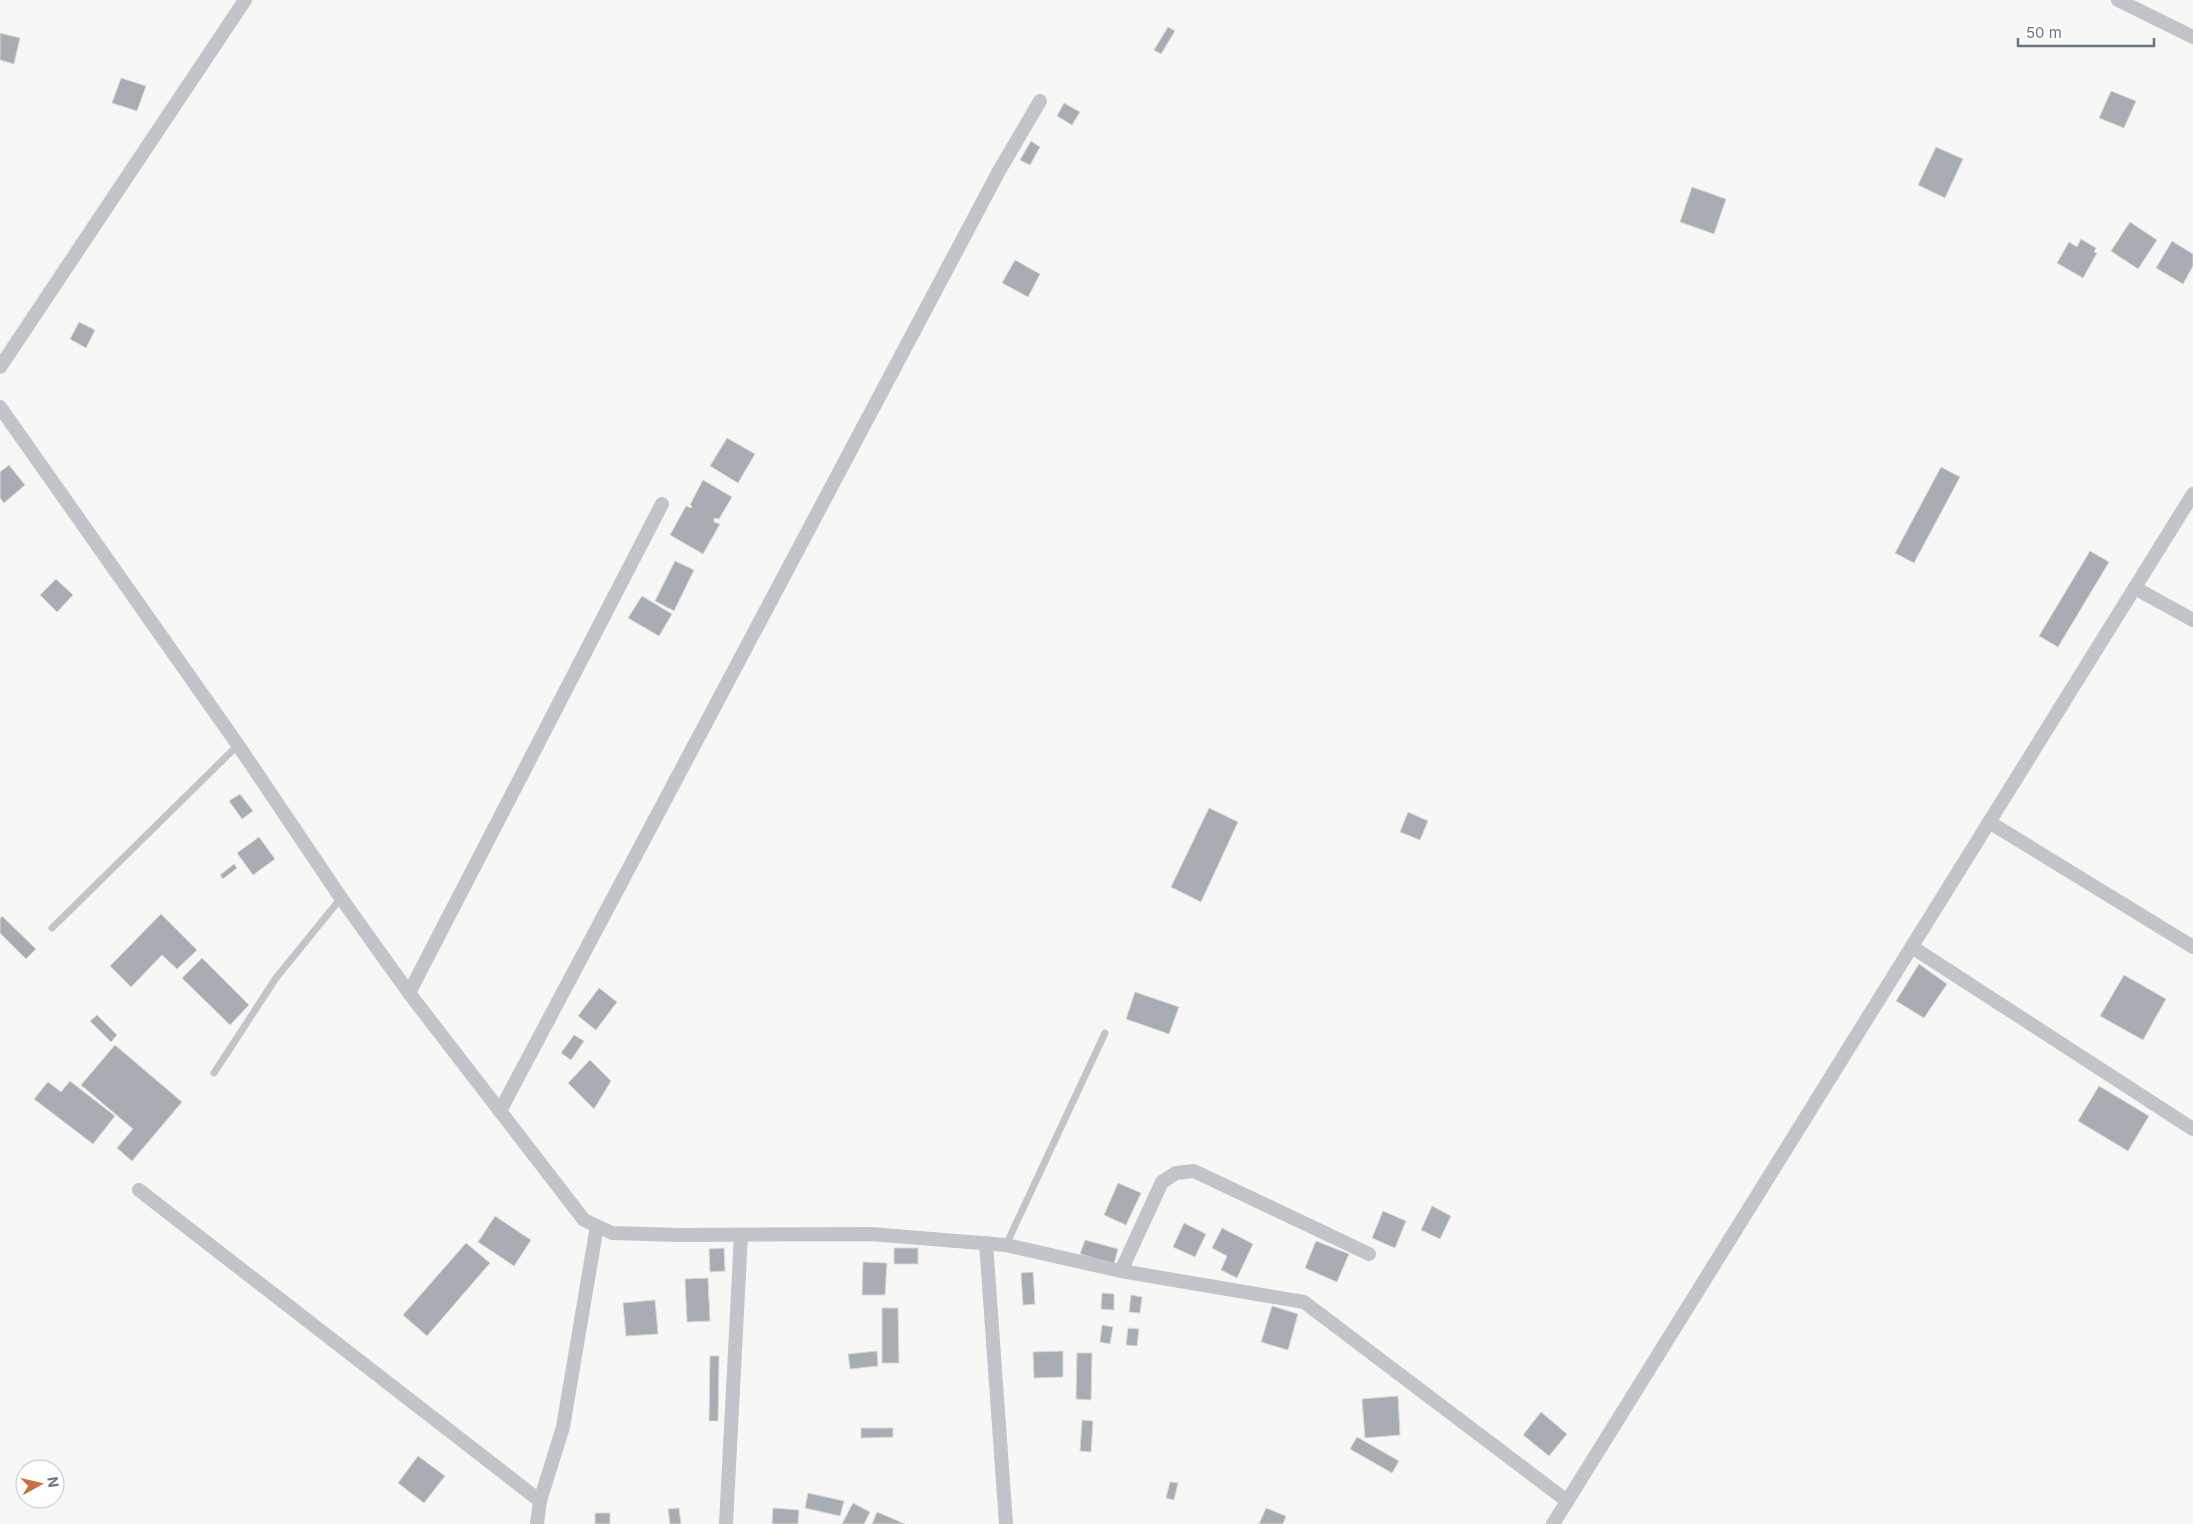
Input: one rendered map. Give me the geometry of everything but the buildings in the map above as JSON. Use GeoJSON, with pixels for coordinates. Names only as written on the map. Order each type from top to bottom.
{"type":"FeatureCollection","features":[{"type":"Feature","properties":{"kind":"street"},"geometry":{"type":"LineString","coordinates":[[0,368],[244,0]]}},
{"type":"Feature","properties":{"kind":"street"},"geometry":{"type":"LineString","coordinates":[[2118,0],[2193,37]]}},
{"type":"Feature","properties":{"kind":"street"},"geometry":{"type":"LineString","coordinates":[[500,1111],[994,180],[1040,101]]}},
{"type":"Feature","properties":{"kind":"street"},"geometry":{"type":"LineString","coordinates":[[0,407],[238,745],[341,898],[409,993],[584,1220],[612,1233],[870,1234],[1006,1245],[1121,1270],[1304,1302],[1567,1501]]}},
{"type":"Feature","properties":{"kind":"street"},"geometry":{"type":"LineString","coordinates":[[1553,1524],[2193,494]]}},
{"type":"Feature","properties":{"kind":"street"},"geometry":{"type":"LineString","coordinates":[[409,993],[662,504]]}},
{"type":"Feature","properties":{"kind":"street"},"geometry":{"type":"LineString","coordinates":[[2135,588],[2193,620]]}},
{"type":"Feature","properties":{"kind":"street"},"geometry":{"type":"LineString","coordinates":[[1989,822],[2193,947]]}},
{"type":"Feature","properties":{"kind":"street"},"geometry":{"type":"LineString","coordinates":[[1912,947],[2193,1129]]}},
{"type":"Feature","properties":{"kind":"street"},"geometry":{"type":"LineString","coordinates":[[1121,1270],[1162,1182],[1176,1173],[1194,1171],[1369,1254]]}},
{"type":"Feature","properties":{"kind":"street"},"geometry":{"type":"LineString","coordinates":[[139,1190],[540,1501]]}},
{"type":"Feature","properties":{"kind":"street"},"geometry":{"type":"LineString","coordinates":[[537,1524],[540,1501],[563,1427],[597,1226]]}},
{"type":"Feature","properties":{"kind":"street"},"geometry":{"type":"LineString","coordinates":[[726,1524],[741,1235]]}},
{"type":"Feature","properties":{"kind":"street"},"geometry":{"type":"LineString","coordinates":[[986,1243],[1006,1524]]}},
{"type":"Feature","properties":{"kind":"lane"},"geometry":{"type":"LineString","coordinates":[[52,928],[238,745]]}},
{"type":"Feature","properties":{"kind":"lane"},"geometry":{"type":"LineString","coordinates":[[214,1073],[276,978],[341,898]]}},
{"type":"Feature","properties":{"kind":"lane"},"geometry":{"type":"LineString","coordinates":[[1006,1245],[1105,1033]]}}]}
